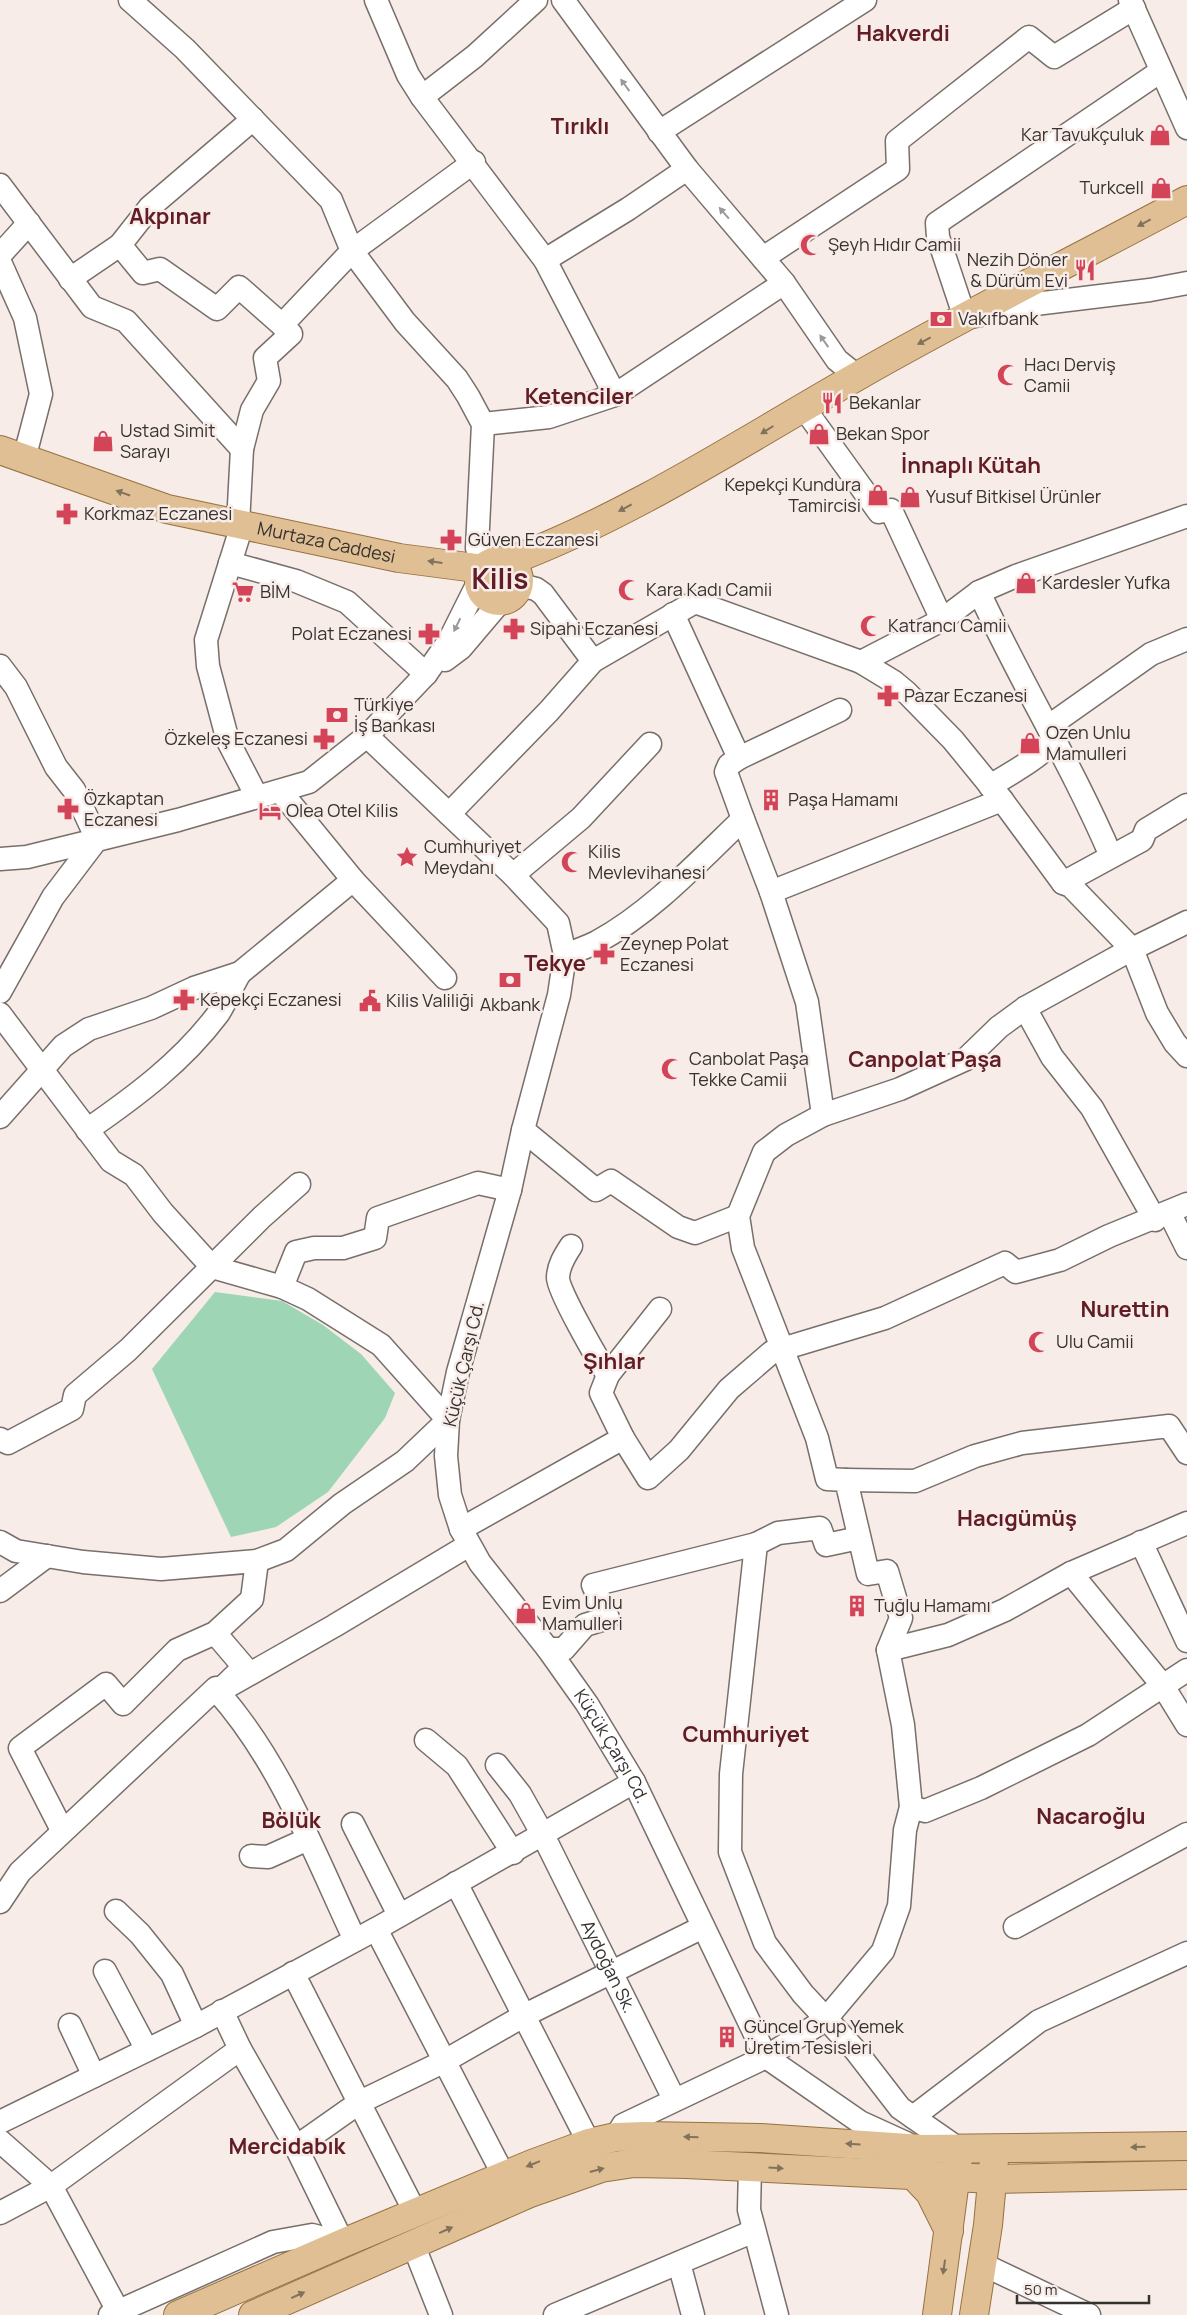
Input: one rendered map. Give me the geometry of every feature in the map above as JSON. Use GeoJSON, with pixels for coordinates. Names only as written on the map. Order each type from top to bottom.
{"type":"FeatureCollection","features":[{"type":"Feature","properties":{"kind":"main road"},"geometry":{"type":"LineString","coordinates":[[498,580],[584,530],[758,436],[857,376],[1187,200]]}},
{"type":"Feature","properties":{"kind":"main road","name":"Murtaza Caddesi"},"geometry":{"type":"LineString","coordinates":[[12,455],[167,509],[498,580]]}},
{"type":"Feature","properties":{"kind":"main road"},"geometry":{"type":"LineString","coordinates":[[178,2315],[415,2212],[589,2143],[616,2137],[760,2138],[959,2149],[1187,2146]]}},
{"type":"Feature","properties":{"kind":"main road"},"geometry":{"type":"LineString","coordinates":[[974,2315],[988,2226],[994,2148]]}},
{"type":"Feature","properties":{"kind":"main road"},"geometry":{"type":"LineString","coordinates":[[937,2315],[958,2176],[959,2149]]}},
{"type":"Feature","properties":{"kind":"main road"},"geometry":{"type":"LineString","coordinates":[[253,2315],[530,2193],[602,2168],[634,2163],[993,2179],[1187,2175]]}},
{"type":"Feature","properties":{"kind":"main road"},"geometry":{"type":"LineString","coordinates":[[913,2175],[930,2193],[949,2231]]}},
{"type":"Feature","properties":{"kind":"main road"},"geometry":{"type":"LineString","coordinates":[[988,2226],[1007,2200],[1029,2178]]}},
{"type":"Feature","properties":{"kind":"street"},"geometry":{"type":"LineString","coordinates":[[130,0],[185,49],[240,109],[253,119],[331,200],[352,251],[405,322],[457,379],[483,424],[477,548],[498,580],[536,589],[543,594],[593,661]]}},
{"type":"Feature","properties":{"kind":"street"},"geometry":{"type":"LineString","coordinates":[[376,0],[408,74],[422,97],[474,162],[545,260],[615,395]]}},
{"type":"Feature","properties":{"kind":"street"},"geometry":{"type":"LineString","coordinates":[[422,97],[475,56],[536,0]]}},
{"type":"Feature","properties":{"kind":"street"},"geometry":{"type":"LineString","coordinates":[[563,0],[658,132],[784,283],[837,360],[857,376]]}},
{"type":"Feature","properties":{"kind":"street"},"geometry":{"type":"LineString","coordinates":[[658,132],[865,0]]}},
{"type":"Feature","properties":{"kind":"street"},"geometry":{"type":"LineString","coordinates":[[763,258],[898,169],[897,141],[1029,38],[1054,57],[1132,4],[1187,128]]}},
{"type":"Feature","properties":{"kind":"street"},"geometry":{"type":"LineString","coordinates":[[1161,71],[937,223],[938,237],[965,318],[1035,304],[1150,290],[1187,283]]}},
{"type":"Feature","properties":{"kind":"street"},"geometry":{"type":"LineString","coordinates":[[70,279],[120,245],[150,207],[253,119]]}},
{"type":"Feature","properties":{"kind":"street"},"geometry":{"type":"LineString","coordinates":[[282,325],[352,251],[474,162]]}},
{"type":"Feature","properties":{"kind":"street"},"geometry":{"type":"LineString","coordinates":[[545,260],[628,209],[687,169]]}},
{"type":"Feature","properties":{"kind":"street"},"geometry":{"type":"LineString","coordinates":[[0,185],[92,307],[126,321],[242,449]]}},
{"type":"Feature","properties":{"kind":"street"},"geometry":{"type":"LineString","coordinates":[[0,255],[30,223]]}},
{"type":"Feature","properties":{"kind":"street"},"geometry":{"type":"LineString","coordinates":[[120,245],[143,274],[160,269],[216,309],[239,287],[291,334],[265,358],[269,381],[252,410],[242,449],[240,524],[206,640],[208,666],[228,740],[256,795]]}},
{"type":"Feature","properties":{"kind":"street"},"geometry":{"type":"LineString","coordinates":[[0,262],[25,318],[41,394],[12,455]]}},
{"type":"Feature","properties":{"kind":"street"},"geometry":{"type":"LineString","coordinates":[[483,424],[549,417],[615,395],[784,283]]}},
{"type":"Feature","properties":{"kind":"street"},"geometry":{"type":"LineString","coordinates":[[804,408],[879,512],[892,510],[942,620]]}},
{"type":"Feature","properties":{"kind":"street"},"geometry":{"type":"LineString","coordinates":[[861,662],[942,620],[979,592],[1016,576],[1187,516]]}},
{"type":"Feature","properties":{"kind":"street"},"geometry":{"type":"LineString","coordinates":[[230,562],[296,581],[347,602],[426,674]]}},
{"type":"Feature","properties":{"kind":"street"},"geometry":{"type":"LineString","coordinates":[[0,858],[27,857],[178,820],[256,795],[281,792],[309,782],[367,736],[426,674],[498,580]]}},
{"type":"Feature","properties":{"kind":"street"},"geometry":{"type":"LineString","coordinates":[[979,592],[1007,652],[1049,726],[1090,808],[1111,856]]}},
{"type":"Feature","properties":{"kind":"street"},"geometry":{"type":"LineString","coordinates":[[448,814],[549,711],[593,661],[695,602],[861,662],[876,670],[906,692],[953,740],[996,793],[1063,883],[1071,886],[1132,949],[1157,1014],[1183,1045]]}},
{"type":"Feature","properties":{"kind":"street"},"geometry":{"type":"LineString","coordinates":[[673,614],[739,758]]}},
{"type":"Feature","properties":{"kind":"street"},"geometry":{"type":"LineString","coordinates":[[1049,726],[1151,654],[1187,639]]}},
{"type":"Feature","properties":{"kind":"street"},"geometry":{"type":"LineString","coordinates":[[0,666],[16,687],[56,767],[74,790],[97,839]]}},
{"type":"Feature","properties":{"kind":"street"},"geometry":{"type":"LineString","coordinates":[[823,1115],[804,989],[771,892],[726,772],[728,765],[739,758],[840,710]]}},
{"type":"Feature","properties":{"kind":"street"},"geometry":{"type":"LineString","coordinates":[[771,892],[996,793],[1022,766],[1050,744],[1052,737],[1049,726]]}},
{"type":"Feature","properties":{"kind":"street","name":"Küçük Çarşı Cd."},"geometry":{"type":"LineString","coordinates":[[367,736],[514,875],[558,923],[565,955],[559,995],[523,1130],[510,1190],[458,1372],[448,1420],[446,1456],[450,1495],[465,1537],[480,1563],[548,1649],[587,1704],[634,1782],[766,2057]]}},
{"type":"Feature","properties":{"kind":"street"},"geometry":{"type":"LineString","coordinates":[[514,875],[581,818],[650,744]]}},
{"type":"Feature","properties":{"kind":"street"},"geometry":{"type":"LineString","coordinates":[[281,792],[353,880],[444,978]]}},
{"type":"Feature","properties":{"kind":"street"},"geometry":{"type":"LineString","coordinates":[[1063,883],[1142,840],[1146,830],[1187,805]]}},
{"type":"Feature","properties":{"kind":"street"},"geometry":{"type":"LineString","coordinates":[[565,955],[597,942],[635,916],[670,888],[743,819]]}},
{"type":"Feature","properties":{"kind":"street"},"geometry":{"type":"LineString","coordinates":[[0,992],[53,897],[97,839]]}},
{"type":"Feature","properties":{"kind":"street"},"geometry":{"type":"LineString","coordinates":[[0,1117],[40,1069],[63,1046],[89,1029],[151,1008],[194,988],[240,973],[353,880]]}},
{"type":"Feature","properties":{"kind":"street"},"geometry":{"type":"LineString","coordinates":[[1187,922],[1132,949],[1025,1008],[999,1027],[966,1059],[900,1089],[823,1115],[786,1135],[764,1152],[738,1216],[743,1248],[817,1438],[827,1479],[915,1481],[975,1456],[1022,1443],[1169,1426],[1187,1453]]}},
{"type":"Feature","properties":{"kind":"street"},"geometry":{"type":"LineString","coordinates":[[87,1130],[137,1096],[180,1058],[219,1012],[240,973]]}},
{"type":"Feature","properties":{"kind":"street"},"geometry":{"type":"LineString","coordinates":[[1025,1008],[1052,1057],[1170,1212],[1187,1248]]}},
{"type":"Feature","properties":{"kind":"street"},"geometry":{"type":"LineString","coordinates":[[0,1014],[111,1160],[134,1175],[163,1213],[212,1267],[282,1286],[308,1299],[382,1345],[448,1420],[404,1461],[342,1504],[286,1550],[256,1561],[161,1569],[83,1562],[16,1552],[0,1542]]}},
{"type":"Feature","properties":{"kind":"street"},"geometry":{"type":"LineString","coordinates":[[523,1130],[596,1190],[611,1181],[678,1227],[694,1233],[738,1216]]}},
{"type":"Feature","properties":{"kind":"street"},"geometry":{"type":"LineString","coordinates":[[282,1286],[296,1252],[314,1248],[343,1248],[375,1238],[378,1218],[478,1183],[510,1190]]}},
{"type":"Feature","properties":{"kind":"street"},"geometry":{"type":"LineString","coordinates":[[0,1439],[8,1443],[72,1409],[75,1395],[128,1350],[262,1217],[298,1184]]}},
{"type":"Feature","properties":{"kind":"street"},"geometry":{"type":"LineString","coordinates":[[660,1309],[608,1375],[601,1393],[623,1438],[648,1478],[679,1450],[729,1389],[772,1352],[784,1350],[885,1318],[1005,1263],[1016,1272],[1060,1260],[1109,1236],[1170,1212]]}},
{"type":"Feature","properties":{"kind":"street"},"geometry":{"type":"LineString","coordinates":[[571,1246],[562,1259],[557,1279],[594,1353],[608,1375]]}},
{"type":"Feature","properties":{"kind":"street"},"geometry":{"type":"LineString","coordinates":[[218,1692],[334,1626],[465,1537],[623,1438]]}},
{"type":"Feature","properties":{"kind":"street"},"geometry":{"type":"LineString","coordinates":[[616,2137],[623,2124],[766,2057],[826,2020],[883,1951],[898,1906],[905,1830],[911,1807],[903,1725],[888,1650],[901,1618],[887,1571],[868,1574],[846,1480]]}},
{"type":"Feature","properties":{"kind":"street"},"geometry":{"type":"LineString","coordinates":[[888,1650],[948,1635],[1005,1610],[1071,1573],[1187,1522]]}},
{"type":"Feature","properties":{"kind":"street"},"geometry":{"type":"LineString","coordinates":[[548,1649],[564,1649],[585,1625],[608,1618],[593,1585],[756,1544],[778,1534],[820,1528],[826,1545],[859,1538]]}},
{"type":"Feature","properties":{"kind":"street"},"geometry":{"type":"LineString","coordinates":[[1141,1542],[1187,1641]]}},
{"type":"Feature","properties":{"kind":"street"},"geometry":{"type":"LineString","coordinates":[[756,1544],[731,1774],[730,1852],[765,1943],[826,2020],[856,2051],[900,2108],[959,2149]]}},
{"type":"Feature","properties":{"kind":"street"},"geometry":{"type":"LineString","coordinates":[[0,1592],[47,1556]]}},
{"type":"Feature","properties":{"kind":"street"},"geometry":{"type":"LineString","coordinates":[[62,1830],[20,1748],[106,1684],[123,1704],[177,1650],[216,1632],[252,1599],[256,1561]]}},
{"type":"Feature","properties":{"kind":"street"},"geometry":{"type":"LineString","coordinates":[[1071,1573],[1164,1686],[1187,1725]]}},
{"type":"Feature","properties":{"kind":"street"},"geometry":{"type":"LineString","coordinates":[[216,1632],[244,1667],[218,1692]]}},
{"type":"Feature","properties":{"kind":"street"},"geometry":{"type":"LineString","coordinates":[[911,1807],[925,1811],[981,1788],[1088,1735],[1187,1670]]}},
{"type":"Feature","properties":{"kind":"street"},"geometry":{"type":"LineString","coordinates":[[0,1902],[20,1872],[62,1830],[112,1788],[216,1688],[236,1713],[285,1791],[355,1940]]}},
{"type":"Feature","properties":{"kind":"street"},"geometry":{"type":"LineString","coordinates":[[426,1740],[457,1766],[513,1853]]}},
{"type":"Feature","properties":{"kind":"street","name":"Aydoğan Sk."},"geometry":{"type":"LineString","coordinates":[[497,1765],[520,1794],[543,1835],[609,1973],[674,2099]]}},
{"type":"Feature","properties":{"kind":"street"},"geometry":{"type":"LineString","coordinates":[[0,2122],[196,2026],[513,1853],[634,1782]]}},
{"type":"Feature","properties":{"kind":"street"},"geometry":{"type":"LineString","coordinates":[[354,1824],[399,1915]]}},
{"type":"Feature","properties":{"kind":"street"},"geometry":{"type":"LineString","coordinates":[[1015,1926],[1187,1834]]}},
{"type":"Feature","properties":{"kind":"street"},"geometry":{"type":"LineString","coordinates":[[251,1856],[268,1857],[308,1839]]}},
{"type":"Feature","properties":{"kind":"street"},"geometry":{"type":"LineString","coordinates":[[456,1883],[589,2143]]}},
{"type":"Feature","properties":{"kind":"street"},"geometry":{"type":"LineString","coordinates":[[116,1911],[140,1934],[172,1974],[196,2026]]}},
{"type":"Feature","properties":{"kind":"street"},"geometry":{"type":"LineString","coordinates":[[296,2148],[360,2102],[443,2062],[525,2015],[703,1927]]}},
{"type":"Feature","properties":{"kind":"street"},"geometry":{"type":"LineString","coordinates":[[376,1929],[443,2062],[504,2176]]}},
{"type":"Feature","properties":{"kind":"street"},"geometry":{"type":"LineString","coordinates":[[913,2117],[1039,2021],[1187,1953]]}},
{"type":"Feature","properties":{"kind":"street"},"geometry":{"type":"LineString","coordinates":[[105,1971],[147,2050]]}},
{"type":"Feature","properties":{"kind":"street"},"geometry":{"type":"LineString","coordinates":[[293,1973],[415,2212]]}},
{"type":"Feature","properties":{"kind":"street"},"geometry":{"type":"LineString","coordinates":[[222,2012],[240,2049],[296,2148],[343,2243]]}},
{"type":"Feature","properties":{"kind":"street"},"geometry":{"type":"LineString","coordinates":[[70,2025],[94,2076]]}},
{"type":"Feature","properties":{"kind":"street"},"geometry":{"type":"LineString","coordinates":[[0,2213],[51,2186],[240,2049]]}},
{"type":"Feature","properties":{"kind":"street"},"geometry":{"type":"LineString","coordinates":[[766,2057],[860,2122],[886,2136],[922,2148]]}},
{"type":"Feature","properties":{"kind":"street"},"geometry":{"type":"LineString","coordinates":[[0,2141],[51,2186],[114,2313],[273,2242],[312,2235],[343,2243]]}},
{"type":"Feature","properties":{"kind":"street"},"geometry":{"type":"LineString","coordinates":[[750,2167],[749,2210],[776,2315]]}},
{"type":"Feature","properties":{"kind":"street"},"geometry":{"type":"LineString","coordinates":[[555,2315],[754,2231]]}},
{"type":"Feature","properties":{"kind":"street"},"geometry":{"type":"LineString","coordinates":[[413,2244],[441,2315]]}},
{"type":"Feature","properties":{"kind":"street"},"geometry":{"type":"LineString","coordinates":[[679,2263],[693,2315]]}},
{"type":"Feature","properties":{"kind":"street"},"geometry":{"type":"LineString","coordinates":[[982,2264],[1089,2315]]}},
{"type":"Feature","properties":{"kind":"green space"},"geometry":{"type":"Polygon","coordinates":[[[215,1292],[282,1301],[323,1325],[361,1354],[395,1393],[385,1418],[328,1492],[276,1527],[231,1537],[152,1369],[215,1292]]]}},
{"type":"Feature","properties":{"kind":"place","name":"Kar Tavukçuluk"},"geometry":{"type":"Point","coordinates":[1160,135]}},
{"type":"Feature","properties":{"kind":"place","name":"Turkcell"},"geometry":{"type":"Point","coordinates":[1161,188]}},
{"type":"Feature","properties":{"kind":"place","name":"Şeyh Hıdır Camii"},"geometry":{"type":"Point","coordinates":[811,245]}},
{"type":"Feature","properties":{"kind":"place","name":"Nezih Döner & Dürüm Evi"},"geometry":{"type":"Point","coordinates":[1085,270]}},
{"type":"Feature","properties":{"kind":"place","name":"Vakıfbank"},"geometry":{"type":"Point","coordinates":[941,319]}},
{"type":"Feature","properties":{"kind":"place","name":"Hacı Derviş Camii"},"geometry":{"type":"Point","coordinates":[1008,375]}},
{"type":"Feature","properties":{"kind":"place","name":"Bekanlar"},"geometry":{"type":"Point","coordinates":[832,403]}},
{"type":"Feature","properties":{"kind":"place","name":"Bekan Spor"},"geometry":{"type":"Point","coordinates":[819,434]}},
{"type":"Feature","properties":{"kind":"place","name":"Ustad Simit Sarayı"},"geometry":{"type":"Point","coordinates":[103,441]}},
{"type":"Feature","properties":{"kind":"place","name":"Kepekçi Kundura Tamircisi"},"geometry":{"type":"Point","coordinates":[878,495]}},
{"type":"Feature","properties":{"kind":"place","name":"Yusuf Bitkisel Ürünler"},"geometry":{"type":"Point","coordinates":[910,497]}},
{"type":"Feature","properties":{"kind":"place","name":"Korkmaz Eczanesi"},"geometry":{"type":"Point","coordinates":[67,514]}},
{"type":"Feature","properties":{"kind":"place","name":"Güven Eczanesi"},"geometry":{"type":"Point","coordinates":[451,540]}},
{"type":"Feature","properties":{"kind":"place","name":"Kardesler Yufka"},"geometry":{"type":"Point","coordinates":[1026,583]}},
{"type":"Feature","properties":{"kind":"place","name":"Kara Kadı Camii"},"geometry":{"type":"Point","coordinates":[629,590]}},
{"type":"Feature","properties":{"kind":"place","name":"BİM"},"geometry":{"type":"Point","coordinates":[243,592]}},
{"type":"Feature","properties":{"kind":"place","name":"Katrancı Camii"},"geometry":{"type":"Point","coordinates":[871,626]}},
{"type":"Feature","properties":{"kind":"place","name":"Sipahi Eczanesi"},"geometry":{"type":"Point","coordinates":[514,629]}},
{"type":"Feature","properties":{"kind":"place","name":"Polat Eczanesi"},"geometry":{"type":"Point","coordinates":[429,634]}},
{"type":"Feature","properties":{"kind":"place","name":"Pazar Eczanesi"},"geometry":{"type":"Point","coordinates":[888,696]}},
{"type":"Feature","properties":{"kind":"place","name":"Türkiye İş Bankası"},"geometry":{"type":"Point","coordinates":[337,715]}},
{"type":"Feature","properties":{"kind":"place","name":"Özkeleş Eczanesi"},"geometry":{"type":"Point","coordinates":[324,739]}},
{"type":"Feature","properties":{"kind":"place","name":"Ozen Unlu Mamulleri"},"geometry":{"type":"Point","coordinates":[1030,743]}},
{"type":"Feature","properties":{"kind":"place","name":"Paşa Hamamı"},"geometry":{"type":"Point","coordinates":[771,800]}},
{"type":"Feature","properties":{"kind":"place","name":"Özkaptan Eczanesi"},"geometry":{"type":"Point","coordinates":[68,809]}},
{"type":"Feature","properties":{"kind":"place","name":"Olea Otel Kilis"},"geometry":{"type":"Point","coordinates":[270,811]}},
{"type":"Feature","properties":{"kind":"place","name":"Cumhuriyet Meydanı"},"geometry":{"type":"Point","coordinates":[407,857]}},
{"type":"Feature","properties":{"kind":"place","name":"Kilis Mevlevihanesi"},"geometry":{"type":"Point","coordinates":[572,862]}},
{"type":"Feature","properties":{"kind":"place","name":"Zeynep Polat Eczanesi"},"geometry":{"type":"Point","coordinates":[604,954]}},
{"type":"Feature","properties":{"kind":"place","name":"Akbank"},"geometry":{"type":"Point","coordinates":[510,980]}},
{"type":"Feature","properties":{"kind":"place","name":"Kepekçi Eczanesi"},"geometry":{"type":"Point","coordinates":[184,1000]}},
{"type":"Feature","properties":{"kind":"place","name":"Kilis Valiliği"},"geometry":{"type":"Point","coordinates":[370,1001]}},
{"type":"Feature","properties":{"kind":"place","name":"Canbolat Paşa Tekke Camii"},"geometry":{"type":"Point","coordinates":[672,1069]}},
{"type":"Feature","properties":{"kind":"place","name":"Ulu Camii"},"geometry":{"type":"Point","coordinates":[1039,1342]}},
{"type":"Feature","properties":{"kind":"place","name":"Tuğlu Hamamı"},"geometry":{"type":"Point","coordinates":[857,1606]}},
{"type":"Feature","properties":{"kind":"place","name":"Evim Unlu Mamulleri"},"geometry":{"type":"Point","coordinates":[526,1613]}},
{"type":"Feature","properties":{"kind":"place","name":"Güncel Grup Yemek Üretim Tesisleri"},"geometry":{"type":"Point","coordinates":[727,2037]}},
{"type":"Feature","properties":{"kind":"district","name":"Hakverdi"},"geometry":{"type":"Point","coordinates":[903,33]}},
{"type":"Feature","properties":{"kind":"district","name":"Tırıklı"},"geometry":{"type":"Point","coordinates":[580,126]}},
{"type":"Feature","properties":{"kind":"district","name":"Akpınar"},"geometry":{"type":"Point","coordinates":[170,216]}},
{"type":"Feature","properties":{"kind":"district","name":"Ketenciler"},"geometry":{"type":"Point","coordinates":[579,396]}},
{"type":"Feature","properties":{"kind":"district","name":"İnnaplı Kütah"},"geometry":{"type":"Point","coordinates":[971,465]}},
{"type":"Feature","properties":{"kind":"district","name":"Kilis"},"geometry":{"type":"Point","coordinates":[500,579]}},
{"type":"Feature","properties":{"kind":"district","name":"Tekye"},"geometry":{"type":"Point","coordinates":[555,963]}},
{"type":"Feature","properties":{"kind":"district","name":"Canpolat Paşa"},"geometry":{"type":"Point","coordinates":[925,1059]}},
{"type":"Feature","properties":{"kind":"district","name":"Nurettin"},"geometry":{"type":"Point","coordinates":[1125,1309]}},
{"type":"Feature","properties":{"kind":"district","name":"Şıhlar"},"geometry":{"type":"Point","coordinates":[614,1361]}},
{"type":"Feature","properties":{"kind":"district","name":"Hacıgümüş"},"geometry":{"type":"Point","coordinates":[1017,1518]}},
{"type":"Feature","properties":{"kind":"district","name":"Cumhuriyet"},"geometry":{"type":"Point","coordinates":[746,1734]}},
{"type":"Feature","properties":{"kind":"district","name":"Nacaroğlu"},"geometry":{"type":"Point","coordinates":[1091,1816]}},
{"type":"Feature","properties":{"kind":"district","name":"Bölük"},"geometry":{"type":"Point","coordinates":[291,1820]}},
{"type":"Feature","properties":{"kind":"district","name":"Mercidabık"},"geometry":{"type":"Point","coordinates":[287,2146]}}]}
